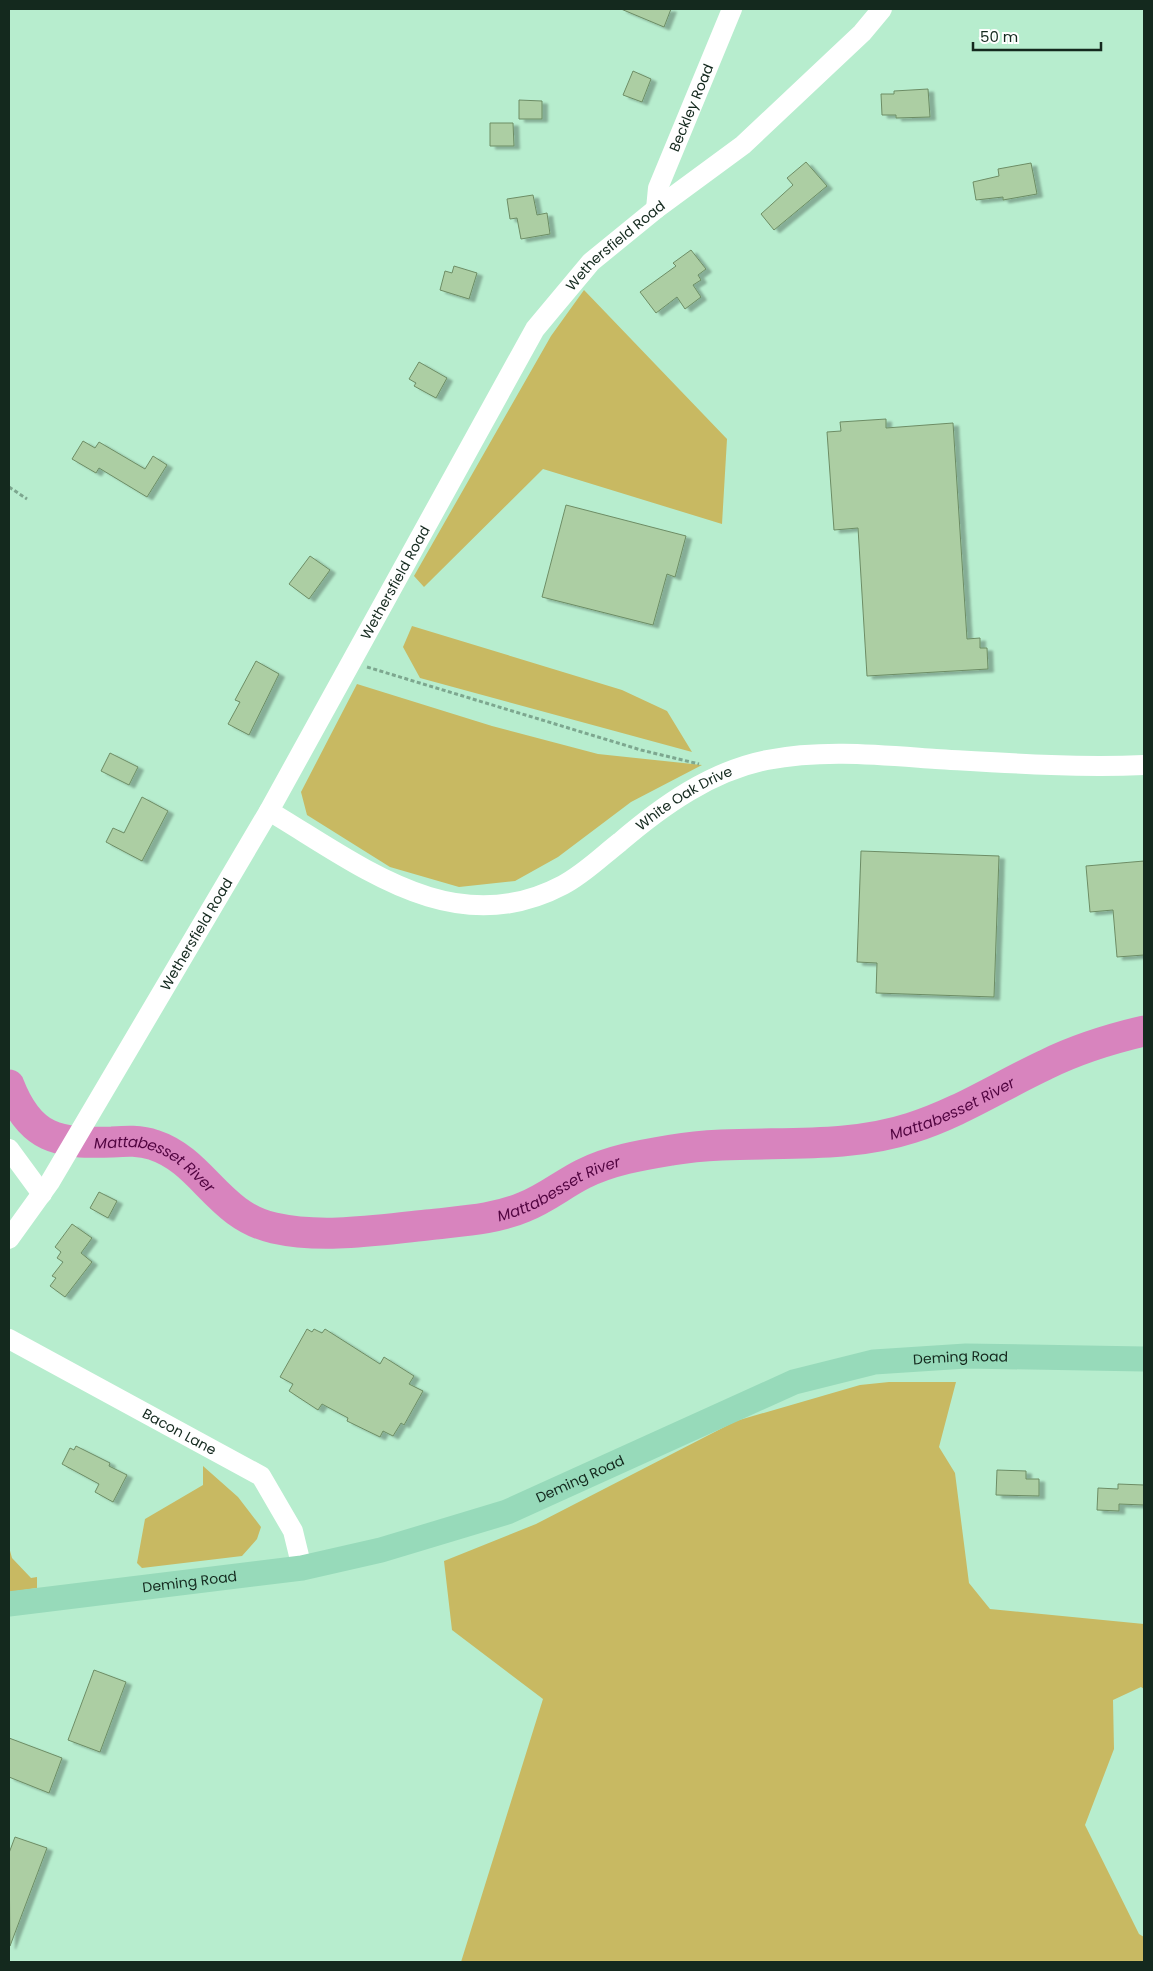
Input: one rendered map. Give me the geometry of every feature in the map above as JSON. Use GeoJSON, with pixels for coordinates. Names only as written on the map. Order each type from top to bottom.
{"type":"FeatureCollection","features":[{"type":"Feature","properties":{"kind":"main road","name":"Deming Road"},"geometry":{"type":"LineString","coordinates":[[9,1604],[302,1568],[381,1550],[507,1512],[794,1382],[874,1362],[966,1356],[1144,1359]]}},
{"type":"Feature","properties":{"kind":"street","name":"Beckley Road"},"geometry":{"type":"LineString","coordinates":[[656,209],[658,188],[732,9]]}},
{"type":"Feature","properties":{"kind":"street","name":"Wethersfield Road"},"geometry":{"type":"LineString","coordinates":[[9,1239],[42,1194],[269,811],[535,329],[591,262],[656,209],[743,145],[862,33],[882,9]]}},
{"type":"Feature","properties":{"kind":"street","name":"White Oak Drive"},"geometry":{"type":"LineString","coordinates":[[269,811],[380,877],[419,896],[452,904],[487,906],[523,900],[564,885],[598,860],[652,814],[691,790],[732,771],[766,760],[815,754],[1059,765],[1144,764]]}},
{"type":"Feature","properties":{"kind":"street"},"geometry":{"type":"LineString","coordinates":[[9,1149],[42,1194]]}},
{"type":"Feature","properties":{"kind":"street","name":"Bacon Lane"},"geometry":{"type":"LineString","coordinates":[[9,1340],[261,1476],[293,1531],[302,1568]]}},
{"type":"Feature","properties":{"kind":"path"},"geometry":{"type":"LineString","coordinates":[[9,486],[27,499]]}},
{"type":"Feature","properties":{"kind":"path"},"geometry":{"type":"LineString","coordinates":[[352,662],[641,750],[732,771]]}},
{"type":"Feature","properties":{"kind":"shaded area"},"geometry":{"type":"Polygon","coordinates":[[[584,290],[727,439],[722,524],[543,469],[424,587],[414,576],[551,336],[584,290]]]}},
{"type":"Feature","properties":{"kind":"shaded area"},"geometry":{"type":"Polygon","coordinates":[[[412,626],[622,690],[667,711],[692,752],[420,678],[403,647],[412,626]]]}},
{"type":"Feature","properties":{"kind":"shaded area"},"geometry":{"type":"Polygon","coordinates":[[[357,684],[492,726],[598,754],[702,765],[631,802],[558,857],[515,881],[459,887],[390,867],[307,815],[301,792],[357,684]]]}},
{"type":"Feature","properties":{"kind":"shaded area"},"geometry":{"type":"Polygon","coordinates":[[[889,1382],[956,1382],[939,1447],[955,1473],[969,1583],[990,1609],[1144,1624],[1144,1689],[1141,1687],[1113,1700],[1114,1749],[1085,1825],[1139,1934],[1144,1937],[1144,1962],[461,1962],[543,1699],[452,1630],[444,1561],[536,1524],[736,1421],[860,1385],[889,1382]]]}},
{"type":"Feature","properties":{"kind":"shaded area"},"geometry":{"type":"Polygon","coordinates":[[[203,1466],[238,1497],[261,1527],[257,1539],[242,1556],[142,1568],[137,1563],[145,1519],[203,1485],[203,1466]]]}},
{"type":"Feature","properties":{"kind":"shaded area"},"geometry":{"type":"Polygon","coordinates":[[[9,1547],[12,1558],[31,1578],[37,1577],[37,1588],[9,1592],[9,1547]]]}},
{"type":"Feature","properties":{"kind":"building"},"geometry":{"type":"Polygon","coordinates":[[[621,9],[671,9],[664,27],[621,9]]]}},
{"type":"Feature","properties":{"kind":"building"},"geometry":{"type":"Polygon","coordinates":[[[633,71],[651,79],[642,102],[623,95],[633,71]]]}},
{"type":"Feature","properties":{"kind":"building"},"geometry":{"type":"Polygon","coordinates":[[[928,89],[930,117],[896,118],[896,115],[882,115],[881,94],[894,94],[894,91],[928,89]]]}},
{"type":"Feature","properties":{"kind":"building"},"geometry":{"type":"Polygon","coordinates":[[[519,100],[542,101],[542,119],[519,119],[519,100]]]}},
{"type":"Feature","properties":{"kind":"building"},"geometry":{"type":"Polygon","coordinates":[[[490,123],[513,123],[514,146],[490,146],[490,123]]]}},
{"type":"Feature","properties":{"kind":"building"},"geometry":{"type":"Polygon","coordinates":[[[806,162],[827,186],[774,230],[761,214],[793,185],[787,178],[806,162]]]}},
{"type":"Feature","properties":{"kind":"building"},"geometry":{"type":"Polygon","coordinates":[[[1031,163],[1037,194],[1003,200],[1003,197],[976,200],[973,182],[999,176],[998,169],[1031,163]]]}},
{"type":"Feature","properties":{"kind":"building"},"geometry":{"type":"Polygon","coordinates":[[[533,195],[537,215],[547,213],[550,234],[521,239],[517,218],[510,219],[507,199],[533,195]]]}},
{"type":"Feature","properties":{"kind":"building"},"geometry":{"type":"Polygon","coordinates":[[[691,250],[706,269],[698,275],[701,280],[693,285],[701,297],[685,309],[677,297],[656,313],[640,292],[676,266],[673,263],[691,250]]]}},
{"type":"Feature","properties":{"kind":"building"},"geometry":{"type":"Polygon","coordinates":[[[454,266],[477,273],[469,299],[440,290],[445,271],[452,273],[454,266]]]}},
{"type":"Feature","properties":{"kind":"building"},"geometry":{"type":"Polygon","coordinates":[[[419,362],[447,378],[436,398],[414,386],[416,383],[409,379],[419,362]]]}},
{"type":"Feature","properties":{"kind":"building"},"geometry":{"type":"Polygon","coordinates":[[[886,419],[886,428],[953,423],[967,639],[980,638],[980,648],[987,648],[988,669],[867,676],[858,528],[834,530],[827,432],[841,431],[840,422],[886,419]]]}},
{"type":"Feature","properties":{"kind":"building"},"geometry":{"type":"Polygon","coordinates":[[[83,441],[95,448],[99,442],[145,469],[153,456],[167,465],[147,497],[99,468],[96,473],[72,459],[83,441]]]}},
{"type":"Feature","properties":{"kind":"building"},"geometry":{"type":"Polygon","coordinates":[[[566,505],[686,536],[675,577],[667,574],[653,625],[542,597],[566,505]]]}},
{"type":"Feature","properties":{"kind":"building"},"geometry":{"type":"Polygon","coordinates":[[[310,556],[330,570],[309,599],[289,584],[310,556]]]}},
{"type":"Feature","properties":{"kind":"building"},"geometry":{"type":"Polygon","coordinates":[[[256,661],[279,674],[249,735],[228,724],[240,702],[235,700],[256,661]]]}},
{"type":"Feature","properties":{"kind":"building"},"geometry":{"type":"Polygon","coordinates":[[[110,753],[138,767],[129,785],[101,771],[110,753]]]}},
{"type":"Feature","properties":{"kind":"building"},"geometry":{"type":"Polygon","coordinates":[[[142,797],[168,811],[142,861],[106,842],[113,828],[124,833],[142,797]]]}},
{"type":"Feature","properties":{"kind":"building"},"geometry":{"type":"Polygon","coordinates":[[[861,851],[999,856],[994,997],[876,993],[877,963],[857,962],[861,851]]]}},
{"type":"Feature","properties":{"kind":"building"},"geometry":{"type":"Polygon","coordinates":[[[1144,861],[1144,955],[1117,957],[1113,910],[1090,912],[1086,866],[1144,861]]]}},
{"type":"Feature","properties":{"kind":"building"},"geometry":{"type":"Polygon","coordinates":[[[99,1192],[117,1201],[108,1218],[90,1208],[99,1192]]]}},
{"type":"Feature","properties":{"kind":"building"},"geometry":{"type":"Polygon","coordinates":[[[72,1224],[92,1238],[81,1253],[92,1262],[65,1297],[50,1286],[56,1278],[52,1276],[63,1262],[57,1258],[61,1252],[55,1247],[72,1224]]]}},
{"type":"Feature","properties":{"kind":"building"},"geometry":{"type":"Polygon","coordinates":[[[307,1329],[312,1332],[314,1329],[322,1333],[325,1329],[380,1364],[384,1357],[414,1376],[409,1384],[423,1391],[404,1425],[401,1423],[393,1436],[383,1431],[380,1437],[347,1421],[348,1418],[322,1404],[318,1410],[289,1391],[293,1384],[280,1377],[307,1329]]]}},
{"type":"Feature","properties":{"kind":"building"},"geometry":{"type":"Polygon","coordinates":[[[76,1446],[110,1463],[109,1466],[127,1475],[113,1502],[95,1492],[99,1484],[62,1464],[70,1448],[74,1450],[76,1446]]]}},
{"type":"Feature","properties":{"kind":"building"},"geometry":{"type":"Polygon","coordinates":[[[997,1470],[1026,1471],[1026,1479],[1039,1479],[1039,1496],[996,1495],[997,1470]]]}},
{"type":"Feature","properties":{"kind":"building"},"geometry":{"type":"Polygon","coordinates":[[[1118,1484],[1144,1485],[1144,1505],[1119,1504],[1119,1511],[1097,1510],[1098,1488],[1118,1489],[1118,1484]]]}},
{"type":"Feature","properties":{"kind":"building"},"geometry":{"type":"Polygon","coordinates":[[[94,1670],[126,1682],[100,1752],[68,1740],[94,1670]]]}},
{"type":"Feature","properties":{"kind":"building"},"geometry":{"type":"Polygon","coordinates":[[[9,1738],[62,1758],[49,1793],[9,1777],[9,1738]]]}},
{"type":"Feature","properties":{"kind":"building"},"geometry":{"type":"Polygon","coordinates":[[[15,1837],[47,1848],[10,1946],[9,1853],[15,1837]]]}},
{"type":"Feature","properties":{"kind":"waterway","name":"Mattabesset River"},"geometry":{"type":"LineString","coordinates":[[9,1085],[26,1117],[48,1135],[76,1142],[133,1141],[154,1145],[186,1163],[224,1201],[255,1222],[293,1231],[331,1233],[389,1229],[501,1215],[532,1204],[594,1169],[649,1154],[702,1146],[822,1143],[882,1136],[946,1115],[1028,1073],[1081,1049],[1144,1031]]}}]}
